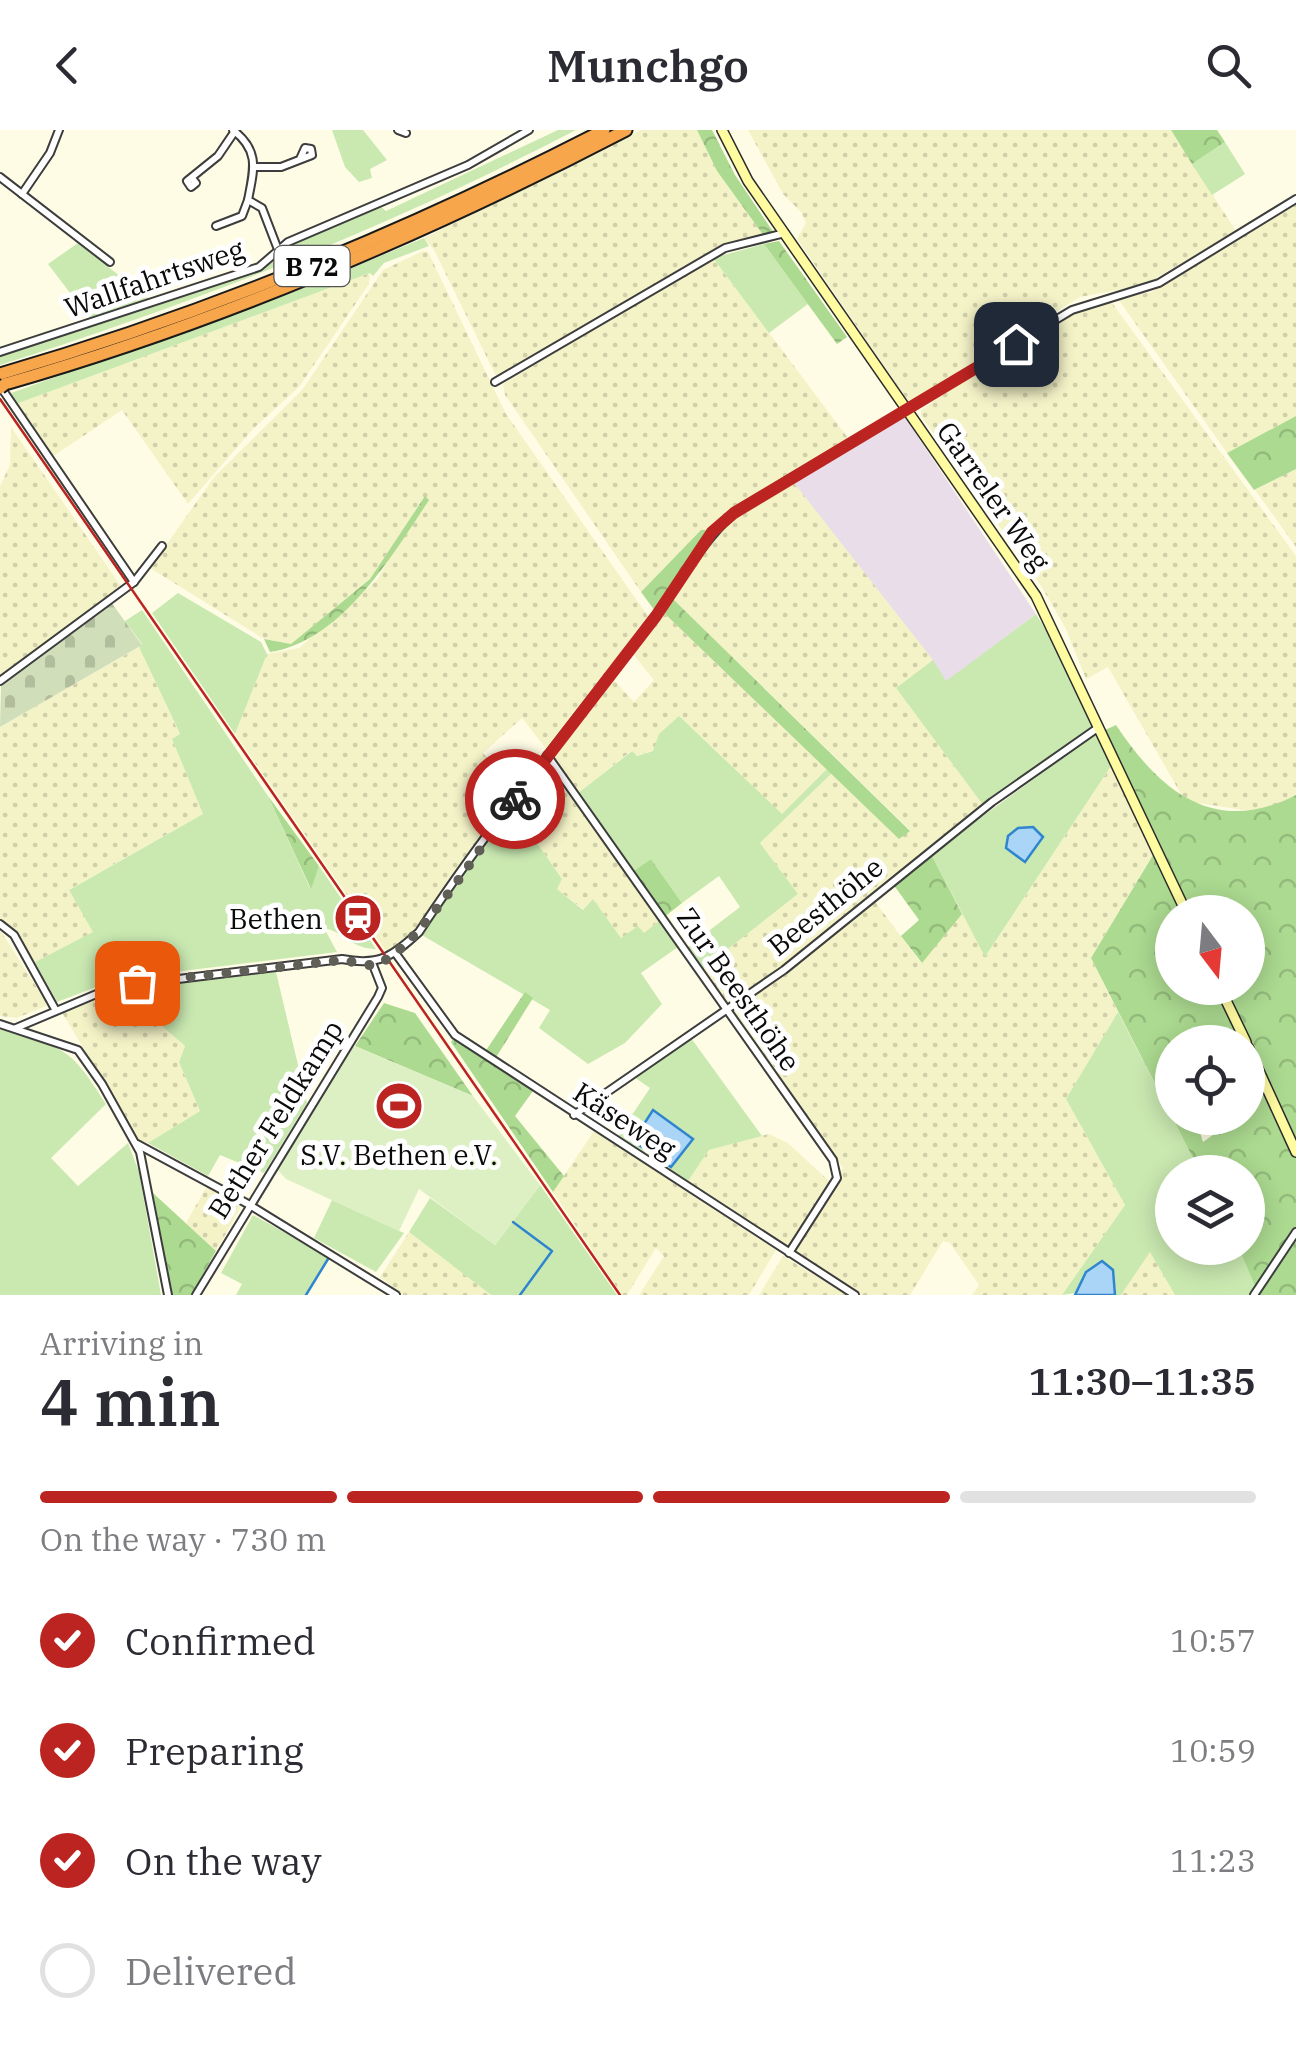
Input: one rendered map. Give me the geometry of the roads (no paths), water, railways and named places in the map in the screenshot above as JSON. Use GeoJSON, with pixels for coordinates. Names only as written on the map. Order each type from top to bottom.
{"type":"FeatureCollection","features":[{"type":"Feature","properties":{"kind":"highway","name":"B 72"},"geometry":{"type":"LineString","coordinates":[[4,382],[352,250],[604,130]]}},
{"type":"Feature","properties":{"kind":"highway","name":"B 72"},"geometry":{"type":"LineString","coordinates":[[4,382],[296,284],[452,217],[626,130]]}},
{"type":"Feature","properties":{"kind":"street"},"geometry":{"type":"LineString","coordinates":[[22,194],[50,154],[59,130]]}},
{"type":"Feature","properties":{"kind":"street","name":"Wallfahrtsweg"},"geometry":{"type":"LineString","coordinates":[[0,352],[259,267],[277,248],[415,184],[451,173],[529,130]]}},
{"type":"Feature","properties":{"kind":"street","name":"Garreler Weg"},"geometry":{"type":"LineString","coordinates":[[722,130],[748,181],[1036,596],[1178,895]]}},
{"type":"Feature","properties":{"kind":"street"},"geometry":{"type":"LineString","coordinates":[[192,178],[218,156],[234,131],[250,142],[255,167],[242,216],[216,226]]}},
{"type":"Feature","properties":{"kind":"street"},"geometry":{"type":"LineString","coordinates":[[255,167],[281,167],[300,159]]}},
{"type":"Feature","properties":{"kind":"street"},"geometry":{"type":"LineString","coordinates":[[0,177],[110,262]]}},
{"type":"Feature","properties":{"kind":"street"},"geometry":{"type":"LineString","coordinates":[[16,1028],[113,987],[342,960],[373,965],[396,954],[419,932],[547,755],[656,616],[712,532],[734,513],[1072,310],[1160,283],[1296,199]]}},
{"type":"Feature","properties":{"kind":"street"},"geometry":{"type":"LineString","coordinates":[[248,200],[262,208],[277,248]]}},
{"type":"Feature","properties":{"kind":"street"},"geometry":{"type":"LineString","coordinates":[[495,382],[725,248],[785,234]]}},
{"type":"Feature","properties":{"kind":"street"},"geometry":{"type":"LineString","coordinates":[[4,382],[134,582]]}},
{"type":"Feature","properties":{"kind":"street"},"geometry":{"type":"LineString","coordinates":[[0,682],[134,582],[162,546]]}},
{"type":"Feature","properties":{"kind":"street","name":"Beesthöhe"},"geometry":{"type":"LineString","coordinates":[[574,1115],[784,970],[992,802],[1100,726]]}},
{"type":"Feature","properties":{"kind":"street","name":"Zur Beesthöhe"},"geometry":{"type":"LineString","coordinates":[[547,755],[838,1170],[790,1253]]}},
{"type":"Feature","properties":{"kind":"street"},"geometry":{"type":"LineString","coordinates":[[0,924],[14,934],[55,1009]]}},
{"type":"Feature","properties":{"kind":"street","name":"Käseweg"},"geometry":{"type":"LineString","coordinates":[[396,954],[455,1035],[856,1295]]}},
{"type":"Feature","properties":{"kind":"street","name":"Bether Feldkamp"},"geometry":{"type":"LineString","coordinates":[[196,1295],[248,1204],[378,997],[382,988],[373,965]]}},
{"type":"Feature","properties":{"kind":"street"},"geometry":{"type":"LineString","coordinates":[[0,1024],[78,1050],[137,1144],[168,1295]]}},
{"type":"Feature","properties":{"kind":"street"},"geometry":{"type":"LineString","coordinates":[[1265,1085],[1296,1152]]}},
{"type":"Feature","properties":{"kind":"street"},"geometry":{"type":"LineString","coordinates":[[137,1144],[248,1204],[396,1295]]}},
{"type":"Feature","properties":{"kind":"street"},"geometry":{"type":"LineString","coordinates":[[1254,1295],[1296,1232]]}},
{"type":"Feature","properties":{"kind":"water"},"geometry":{"type":"Polygon","coordinates":[[[1033,827],[1043,837],[1025,862],[1006,848],[1008,836],[1018,828],[1033,827]]]}},
{"type":"Feature","properties":{"kind":"water"},"geometry":{"type":"Polygon","coordinates":[[[653,1110],[693,1139],[671,1167],[633,1141],[653,1110]]]}},
{"type":"Feature","properties":{"kind":"water"},"geometry":{"type":"Polygon","coordinates":[[[1102,1261],[1113,1270],[1115,1295],[1075,1295],[1086,1272],[1102,1261]]]}},
{"type":"Feature","properties":{"kind":"waterway"},"geometry":{"type":"LineString","coordinates":[[513,1222],[552,1251],[520,1295]]}},
{"type":"Feature","properties":{"kind":"waterway"},"geometry":{"type":"LineString","coordinates":[[306,1295],[328,1259]]}},
{"type":"Feature","properties":{"kind":"railway"},"geometry":{"type":"LineString","coordinates":[[0,399],[620,1295]]}},
{"type":"Feature","properties":{"kind":"place","name":"Bethen"},"geometry":{"type":"Point","coordinates":[358,918]}},
{"type":"Feature","properties":{"kind":"place","name":"S.V. Bethen e.V."},"geometry":{"type":"Point","coordinates":[399,1106]}}]}
